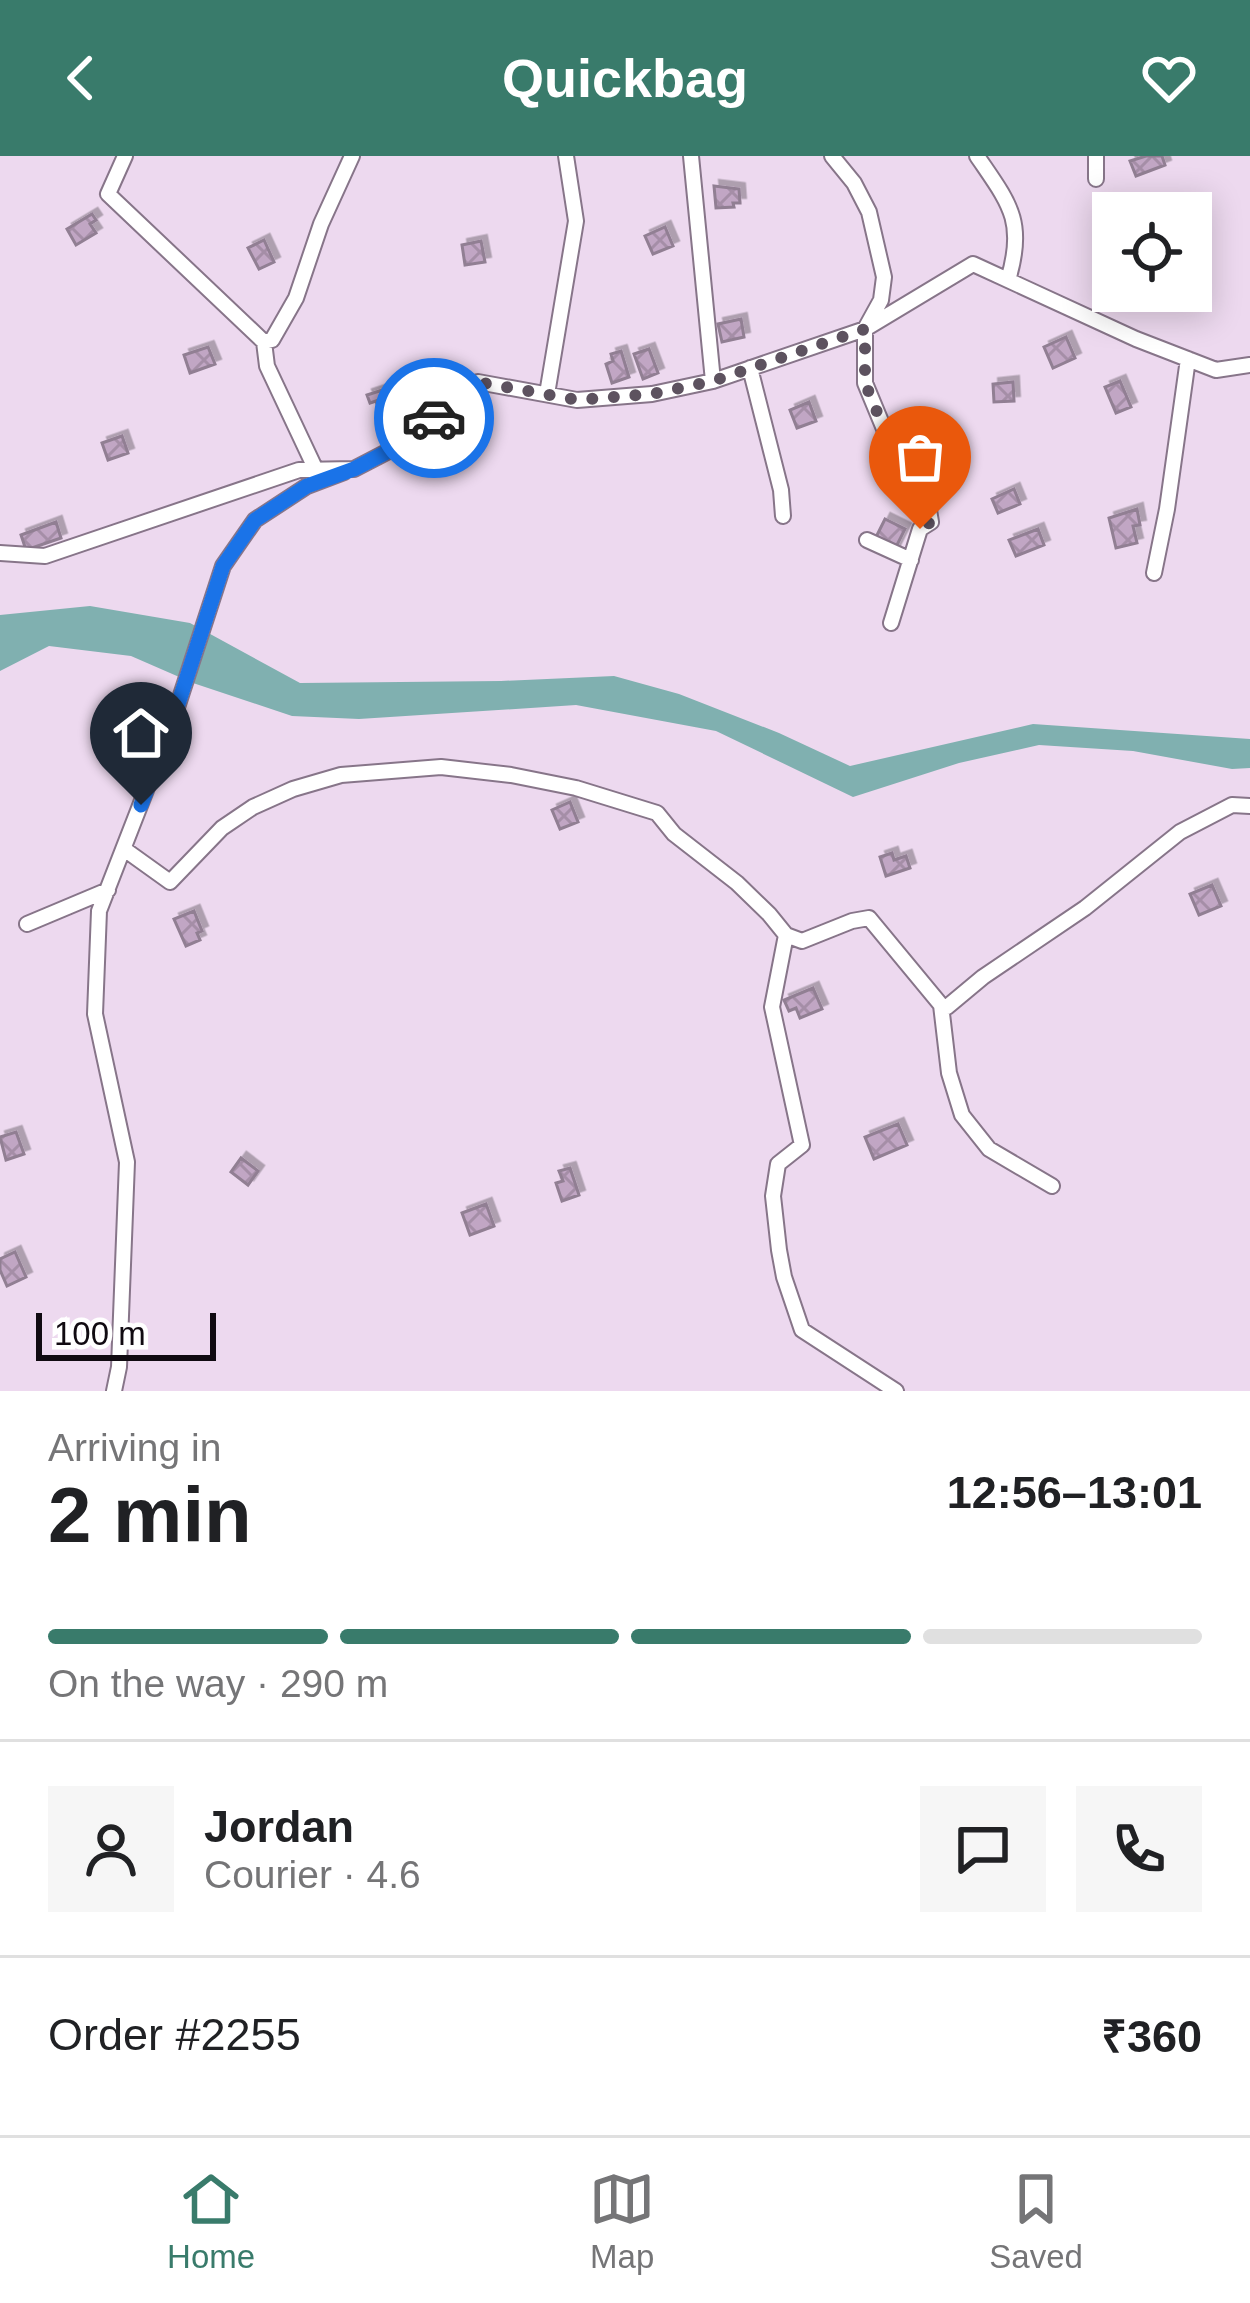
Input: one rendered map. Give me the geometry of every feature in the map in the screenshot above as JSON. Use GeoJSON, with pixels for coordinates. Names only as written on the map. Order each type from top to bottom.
{"type":"FeatureCollection","features":[{"type":"Feature","properties":{"kind":"street"},"geometry":{"type":"LineString","coordinates":[[125,156],[108,194],[267,347]]}},
{"type":"Feature","properties":{"kind":"street"},"geometry":{"type":"LineString","coordinates":[[315,468],[267,366],[267,347],[296,298],[321,224],[352,156]]}},
{"type":"Feature","properties":{"kind":"street"},"geometry":{"type":"LineString","coordinates":[[547,394],[576,221],[566,156]]}},
{"type":"Feature","properties":{"kind":"street"},"geometry":{"type":"LineString","coordinates":[[691,156],[713,381]]}},
{"type":"Feature","properties":{"kind":"street"},"geometry":{"type":"LineString","coordinates":[[832,156],[869,212],[884,277],[881,300],[865,329],[865,383],[899,465],[926,492],[931,522],[920,529],[891,623]]}},
{"type":"Feature","properties":{"kind":"street"},"geometry":{"type":"LineString","coordinates":[[977,156],[1007,199],[1012,219],[1017,250],[1008,280]]}},
{"type":"Feature","properties":{"kind":"street"},"geometry":{"type":"LineString","coordinates":[[1096,156],[1096,179]]}},
{"type":"Feature","properties":{"kind":"street"},"geometry":{"type":"LineString","coordinates":[[114,1391],[127,1162],[95,1014],[99,911],[171,726],[223,566],[255,520],[307,486],[406,442],[478,382],[578,400],[652,394],[713,381],[865,329],[973,265],[1216,370],[1250,365]]}},
{"type":"Feature","properties":{"kind":"street"},"geometry":{"type":"LineString","coordinates":[[1154,573],[1168,508],[1188,359]]}},
{"type":"Feature","properties":{"kind":"street"},"geometry":{"type":"LineString","coordinates":[[750,368],[781,490],[783,516]]}},
{"type":"Feature","properties":{"kind":"street"},"geometry":{"type":"LineString","coordinates":[[0,553],[45,556],[299,470],[354,469]]}},
{"type":"Feature","properties":{"kind":"street"},"geometry":{"type":"LineString","coordinates":[[867,541],[910,560]]}},
{"type":"Feature","properties":{"kind":"street"},"geometry":{"type":"LineString","coordinates":[[124,849],[170,882],[222,828],[293,789],[341,775],[441,766],[511,775],[576,788],[657,813],[674,834],[737,883],[787,935],[802,941],[868,917],[947,1007],[982,977],[1085,908],[1180,832],[1232,806],[1250,806]]}},
{"type":"Feature","properties":{"kind":"street"},"geometry":{"type":"LineString","coordinates":[[27,923],[108,890]]}},
{"type":"Feature","properties":{"kind":"street"},"geometry":{"type":"LineString","coordinates":[[787,935],[772,1007],[802,1145],[778,1164],[773,1196],[784,1277],[802,1330],[896,1391]]}},
{"type":"Feature","properties":{"kind":"street"},"geometry":{"type":"LineString","coordinates":[[941,1005],[949,1073],[962,1115],[988,1149],[1052,1186]]}},
{"type":"Feature","properties":{"kind":"shaded area"},"geometry":{"type":"Polygon","coordinates":[[[90,606],[190,623],[300,683],[614,676],[679,694],[850,766],[1033,724],[1250,739],[1250,768],[1133,751],[1039,745],[959,763],[853,797],[716,731],[576,705],[359,719],[292,716],[193,683],[131,656],[49,646],[0,671],[0,615],[90,606]]]}},
{"type":"Feature","properties":{"kind":"building"},"geometry":{"type":"Polygon","coordinates":[[[1162,156],[1165,165],[1136,176],[1130,161],[1162,156]]]}},
{"type":"Feature","properties":{"kind":"building"},"geometry":{"type":"Polygon","coordinates":[[[714,186],[739,189],[740,203],[716,208],[714,186]]]}},
{"type":"Feature","properties":{"kind":"building"},"geometry":{"type":"Polygon","coordinates":[[[92,214],[96,220],[90,224],[96,233],[76,245],[67,229],[92,214]]]}},
{"type":"Feature","properties":{"kind":"building"},"geometry":{"type":"Polygon","coordinates":[[[665,227],[673,246],[653,254],[645,236],[665,227]]]}},
{"type":"Feature","properties":{"kind":"building"},"geometry":{"type":"Polygon","coordinates":[[[264,240],[274,262],[259,269],[248,248],[264,240]]]}},
{"type":"Feature","properties":{"kind":"building"},"geometry":{"type":"Polygon","coordinates":[[[481,241],[485,262],[465,265],[462,245],[481,241]]]}},
{"type":"Feature","properties":{"kind":"building"},"geometry":{"type":"Polygon","coordinates":[[[741,319],[744,337],[722,342],[718,324],[741,319]]]}},
{"type":"Feature","properties":{"kind":"building"},"geometry":{"type":"Polygon","coordinates":[[[1066,337],[1075,358],[1053,368],[1044,347],[1066,337]]]}},
{"type":"Feature","properties":{"kind":"building"},"geometry":{"type":"Polygon","coordinates":[[[208,347],[215,364],[190,373],[184,355],[208,347]]]}},
{"type":"Feature","properties":{"kind":"building"},"geometry":{"type":"Polygon","coordinates":[[[649,349],[658,373],[643,379],[634,354],[649,349]]]}},
{"type":"Feature","properties":{"kind":"building"},"geometry":{"type":"Polygon","coordinates":[[[621,351],[629,377],[612,383],[606,364],[613,361],[611,354],[621,351]]]}},
{"type":"Feature","properties":{"kind":"building"},"geometry":{"type":"Polygon","coordinates":[[[1120,381],[1131,407],[1116,413],[1105,387],[1120,381]]]}},
{"type":"Feature","properties":{"kind":"building"},"geometry":{"type":"Polygon","coordinates":[[[1013,382],[1014,401],[994,402],[993,384],[1013,382]]]}},
{"type":"Feature","properties":{"kind":"building"},"geometry":{"type":"Polygon","coordinates":[[[398,385],[405,408],[381,416],[376,401],[370,403],[367,395],[398,385]]]}},
{"type":"Feature","properties":{"kind":"building"},"geometry":{"type":"Polygon","coordinates":[[[809,402],[816,421],[797,428],[790,410],[809,402]]]}},
{"type":"Feature","properties":{"kind":"building"},"geometry":{"type":"Polygon","coordinates":[[[122,436],[128,453],[108,460],[102,443],[122,436]]]}},
{"type":"Feature","properties":{"kind":"building"},"geometry":{"type":"Polygon","coordinates":[[[1014,489],[1020,504],[998,513],[992,499],[1014,489]]]}},
{"type":"Feature","properties":{"kind":"building"},"geometry":{"type":"Polygon","coordinates":[[[1137,509],[1140,525],[1133,526],[1137,543],[1116,548],[1109,518],[1137,509]]]}},
{"type":"Feature","properties":{"kind":"building"},"geometry":{"type":"Polygon","coordinates":[[[885,519],[905,529],[894,551],[874,541],[885,519]]]}},
{"type":"Feature","properties":{"kind":"building"},"geometry":{"type":"Polygon","coordinates":[[[56,522],[61,538],[26,550],[21,535],[56,522]]]}},
{"type":"Feature","properties":{"kind":"building"},"geometry":{"type":"Polygon","coordinates":[[[1038,529],[1044,545],[1016,556],[1009,540],[1038,529]]]}},
{"type":"Feature","properties":{"kind":"building"},"geometry":{"type":"Polygon","coordinates":[[[570,802],[578,822],[560,829],[552,810],[570,802]]]}},
{"type":"Feature","properties":{"kind":"building"},"geometry":{"type":"Polygon","coordinates":[[[892,853],[894,860],[906,856],[910,868],[886,876],[880,857],[892,853]]]}},
{"type":"Feature","properties":{"kind":"building"},"geometry":{"type":"Polygon","coordinates":[[[1212,885],[1221,906],[1199,915],[1190,894],[1212,885]]]}},
{"type":"Feature","properties":{"kind":"building"},"geometry":{"type":"Polygon","coordinates":[[[194,911],[202,931],[197,933],[200,940],[186,946],[174,919],[194,911]]]}},
{"type":"Feature","properties":{"kind":"building"},"geometry":{"type":"Polygon","coordinates":[[[813,988],[822,1009],[800,1018],[796,1008],[789,1011],[784,1000],[813,988]]]}},
{"type":"Feature","properties":{"kind":"building"},"geometry":{"type":"Polygon","coordinates":[[[898,1124],[907,1145],[874,1159],[865,1137],[898,1124]]]}},
{"type":"Feature","properties":{"kind":"building"},"geometry":{"type":"Polygon","coordinates":[[[16,1132],[24,1154],[6,1160],[0,1137],[16,1132]]]}},
{"type":"Feature","properties":{"kind":"building"},"geometry":{"type":"Polygon","coordinates":[[[241,1158],[258,1171],[248,1185],[231,1172],[241,1158]]]}},
{"type":"Feature","properties":{"kind":"building"},"geometry":{"type":"Polygon","coordinates":[[[570,1168],[579,1195],[562,1201],[556,1183],[563,1181],[559,1171],[570,1168]]]}},
{"type":"Feature","properties":{"kind":"building"},"geometry":{"type":"Polygon","coordinates":[[[486,1204],[494,1226],[470,1235],[462,1213],[486,1204]]]}},
{"type":"Feature","properties":{"kind":"building"},"geometry":{"type":"Polygon","coordinates":[[[15,1252],[26,1277],[7,1286],[0,1259],[15,1252]]]}},
{"type":"Feature","properties":{"kind":"way so far"},"geometry":{"type":"LineString","coordinates":[[434,418],[478,382],[578,400],[652,394],[713,381],[865,329],[865,383],[880,425],[899,465],[926,492],[931,522],[920,529]]}},
{"type":"Feature","properties":{"kind":"route"},"geometry":{"type":"LineString","coordinates":[[141,805],[223,566],[255,520],[307,486],[406,442],[434,418]]}}]}
